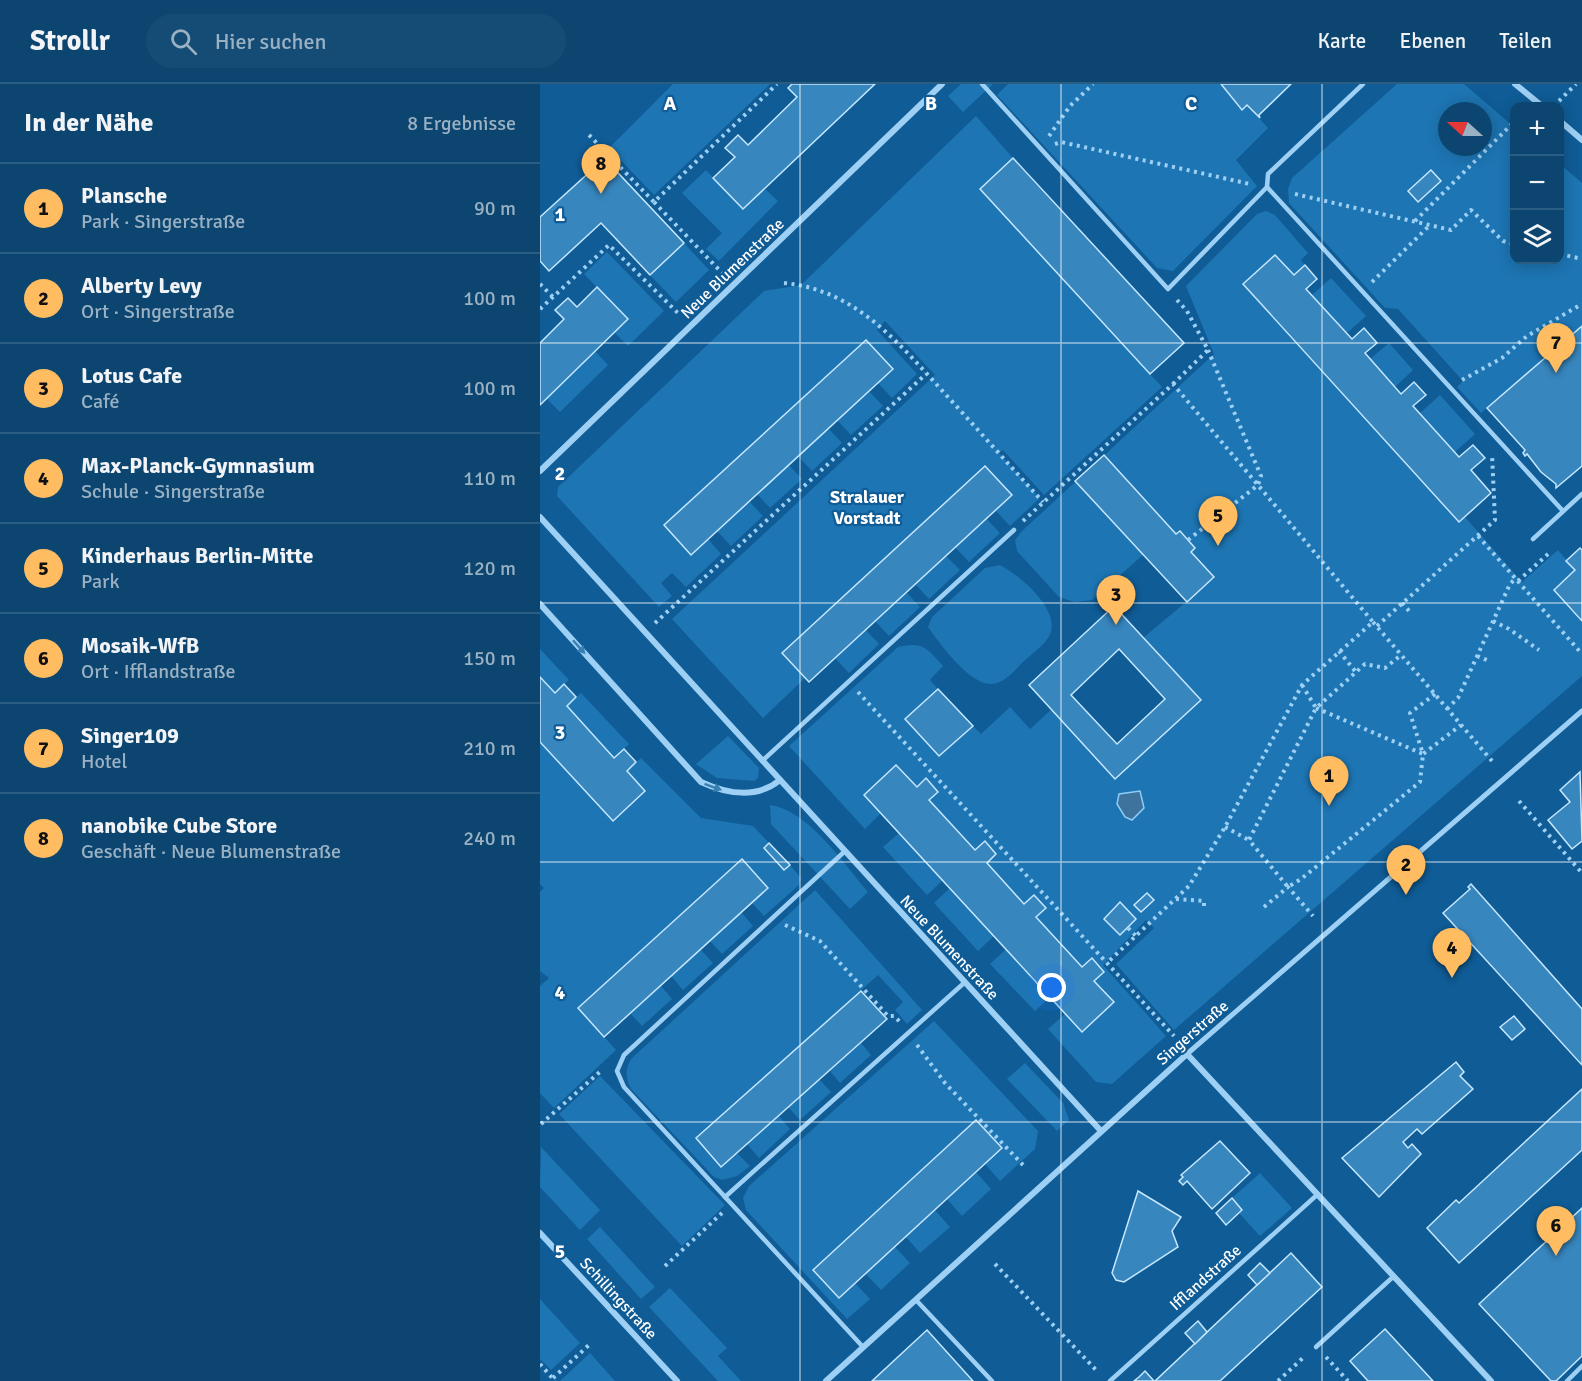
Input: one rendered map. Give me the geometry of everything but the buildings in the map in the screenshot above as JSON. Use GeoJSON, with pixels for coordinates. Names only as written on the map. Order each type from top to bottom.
{"type":"FeatureCollection","features":[{"type":"Feature","properties":{"kind":"street","name":"Neue Blumenstraße"},"geometry":{"type":"LineString","coordinates":[[540,471],[942,84]]}},
{"type":"Feature","properties":{"kind":"street"},"geometry":{"type":"LineString","coordinates":[[1515,84],[1537,102]]}},
{"type":"Feature","properties":{"kind":"street"},"geometry":{"type":"LineString","coordinates":[[1564,125],[1582,140]]}},
{"type":"Feature","properties":{"kind":"street","name":"Neue Blumenstraße"},"geometry":{"type":"LineString","coordinates":[[540,517],[1101,1131]]}},
{"type":"Feature","properties":{"kind":"street"},"geometry":{"type":"LineString","coordinates":[[540,604],[701,782],[714,788],[743,792],[766,791],[780,780]]}},
{"type":"Feature","properties":{"kind":"street","name":"Singerstraße"},"geometry":{"type":"LineString","coordinates":[[826,1381],[1186,1054],[1582,711]]}},
{"type":"Feature","properties":{"kind":"street"},"geometry":{"type":"LineString","coordinates":[[1186,1054],[1491,1381]]}},
{"type":"Feature","properties":{"kind":"street","name":"Schillingstraße"},"geometry":{"type":"LineString","coordinates":[[540,1233],[677,1381]]}},
{"type":"Feature","properties":{"kind":"lane"},"geometry":{"type":"LineString","coordinates":[[982,84],[1168,289],[1266,187],[1268,174],[1364,84]]}},
{"type":"Feature","properties":{"kind":"lane"},"geometry":{"type":"LineString","coordinates":[[1266,187],[1563,511]]}},
{"type":"Feature","properties":{"kind":"lane"},"geometry":{"type":"LineString","coordinates":[[1533,538],[1582,494]]}},
{"type":"Feature","properties":{"kind":"lane"},"geometry":{"type":"LineString","coordinates":[[762,760],[1014,530]]}},
{"type":"Feature","properties":{"kind":"lane"},"geometry":{"type":"LineString","coordinates":[[844,852],[624,1055],[619,1062],[618,1079],[863,1347]]}},
{"type":"Feature","properties":{"kind":"lane"},"geometry":{"type":"LineString","coordinates":[[724,1197],[964,983]]}},
{"type":"Feature","properties":{"kind":"lane","name":"Ifflandstraße"},"geometry":{"type":"LineString","coordinates":[[1110,1381],[1318,1194]]}},
{"type":"Feature","properties":{"kind":"lane"},"geometry":{"type":"LineString","coordinates":[[1316,1347],[1394,1276]]}},
{"type":"Feature","properties":{"kind":"lane"},"geometry":{"type":"LineString","coordinates":[[916,1300],[992,1381]]}},
{"type":"Feature","properties":{"kind":"lane"},"geometry":{"type":"LineString","coordinates":[[1567,1381],[1582,1366]]}},
{"type":"Feature","properties":{"kind":"path"},"geometry":{"type":"LineString","coordinates":[[654,202],[777,84]]}},
{"type":"Feature","properties":{"kind":"path"},"geometry":{"type":"LineString","coordinates":[[1559,101],[1575,84]]}},
{"type":"Feature","properties":{"kind":"path"},"geometry":{"type":"LineString","coordinates":[[1415,222],[1510,126]]}},
{"type":"Feature","properties":{"kind":"path"},"geometry":{"type":"LineString","coordinates":[[589,135],[734,286]]}},
{"type":"Feature","properties":{"kind":"path"},"geometry":{"type":"LineString","coordinates":[[1361,293],[1430,225]]}},
{"type":"Feature","properties":{"kind":"path"},"geometry":{"type":"LineString","coordinates":[[540,309],[609,245],[692,327]]}},
{"type":"Feature","properties":{"kind":"path"},"geometry":{"type":"LineString","coordinates":[[1564,255],[1582,259]]}},
{"type":"Feature","properties":{"kind":"path"},"geometry":{"type":"LineString","coordinates":[[783,283],[800,285],[852,305],[887,331],[1043,502]]}},
{"type":"Feature","properties":{"kind":"path"},"geometry":{"type":"LineString","coordinates":[[540,284],[553,297]]}},
{"type":"Feature","properties":{"kind":"path"},"geometry":{"type":"LineString","coordinates":[[1168,289],[1187,310],[1208,350],[1261,476],[1258,485],[1188,540]]}},
{"type":"Feature","properties":{"kind":"path"},"geometry":{"type":"LineString","coordinates":[[1448,388],[1502,358],[1527,336],[1582,304]]}},
{"type":"Feature","properties":{"kind":"path"},"geometry":{"type":"LineString","coordinates":[[1014,530],[1208,350]]}},
{"type":"Feature","properties":{"kind":"path"},"geometry":{"type":"LineString","coordinates":[[645,633],[927,374]]}},
{"type":"Feature","properties":{"kind":"path"},"geometry":{"type":"LineString","coordinates":[[1173,384],[1492,761]]}},
{"type":"Feature","properties":{"kind":"path"},"geometry":{"type":"LineString","coordinates":[[1377,626],[1495,520],[1491,435]]}},
{"type":"Feature","properties":{"kind":"path"},"geometry":{"type":"LineString","coordinates":[[1478,536],[1582,654]]}},
{"type":"Feature","properties":{"kind":"path"},"geometry":{"type":"LineString","coordinates":[[1447,709],[1458,698],[1510,584],[1548,554]]}},
{"type":"Feature","properties":{"kind":"path"},"geometry":{"type":"LineString","coordinates":[[1402,603],[1411,613]]}},
{"type":"Feature","properties":{"kind":"path"},"geometry":{"type":"LineString","coordinates":[[1494,605],[1499,607]]}},
{"type":"Feature","properties":{"kind":"path"},"geometry":{"type":"LineString","coordinates":[[1493,621],[1539,650]]}},
{"type":"Feature","properties":{"kind":"path"},"geometry":{"type":"LineString","coordinates":[[1108,962],[1189,886],[1225,827],[1302,685],[1373,622]]}},
{"type":"Feature","properties":{"kind":"path"},"geometry":{"type":"LineString","coordinates":[[1340,651],[1355,671]]}},
{"type":"Feature","properties":{"kind":"path"},"geometry":{"type":"LineString","coordinates":[[1249,840],[1316,708],[1365,664],[1385,668],[1401,655]]}},
{"type":"Feature","properties":{"kind":"path"},"geometry":{"type":"LineString","coordinates":[[1477,656],[1487,660]]}},
{"type":"Feature","properties":{"kind":"path"},"geometry":{"type":"LineString","coordinates":[[849,682],[1174,1036]]}},
{"type":"Feature","properties":{"kind":"path"},"geometry":{"type":"LineString","coordinates":[[1302,685],[1316,708],[1423,754]]}},
{"type":"Feature","properties":{"kind":"path"},"geometry":{"type":"LineString","coordinates":[[1264,906],[1301,879],[1420,782],[1423,754],[1410,713],[1435,694]]}},
{"type":"Feature","properties":{"kind":"path"},"geometry":{"type":"LineString","coordinates":[[1423,754],[1461,725]]}},
{"type":"Feature","properties":{"kind":"path"},"geometry":{"type":"LineString","coordinates":[[1519,801],[1582,873]]}},
{"type":"Feature","properties":{"kind":"path"},"geometry":{"type":"LineString","coordinates":[[1225,827],[1249,840],[1313,916]]}},
{"type":"Feature","properties":{"kind":"path"},"geometry":{"type":"LineString","coordinates":[[1175,899],[1204,901],[1204,908]]}},
{"type":"Feature","properties":{"kind":"path"},"geometry":{"type":"LineString","coordinates":[[1128,928],[1136,936]]}},
{"type":"Feature","properties":{"kind":"path"},"geometry":{"type":"LineString","coordinates":[[541,1124],[605,1067],[619,1062]]}},
{"type":"Feature","properties":{"kind":"path"},"geometry":{"type":"LineString","coordinates":[[665,1266],[731,1204]]}},
{"type":"Feature","properties":{"kind":"path"},"geometry":{"type":"LineString","coordinates":[[995,1264],[1100,1374]]}},
{"type":"Feature","properties":{"kind":"path"},"geometry":{"type":"LineString","coordinates":[[540,1364],[554,1379],[589,1345]]}},
{"type":"Feature","properties":{"kind":"path"},"geometry":{"type":"LineString","coordinates":[[1278,1381],[1316,1347],[1348,1381]]}},
{"type":"Feature","properties":{"kind":"shaded area"},"geometry":{"type":"Polygon","coordinates":[[[673,84],[770,84],[654,195],[609,148],[673,84]]]}},
{"type":"Feature","properties":{"kind":"shaded area"},"geometry":{"type":"Polygon","coordinates":[[[961,84],[993,84],[963,112],[948,96],[961,84]]]}},
{"type":"Feature","properties":{"kind":"shaded area"},"geometry":{"type":"Polygon","coordinates":[[[1008,84],[1221,84],[1247,105],[1268,128],[1236,160],[1257,186],[1173,271],[1157,268],[997,95],[1008,84]]]}},
{"type":"Feature","properties":{"kind":"shaded area"},"geometry":{"type":"Polygon","coordinates":[[[1397,84],[1464,84],[1485,102],[1438,102],[1438,156],[1492,156],[1492,108],[1510,124],[1510,264],[1564,264],[1564,167],[1582,183],[1582,326],[1481,413],[1457,387],[1463,381],[1398,309],[1385,308],[1289,203],[1288,189],[1292,178],[1397,84]]]}},
{"type":"Feature","properties":{"kind":"shaded area"},"geometry":{"type":"Polygon","coordinates":[[[976,116],[1013,158],[980,189],[1162,387],[1044,495],[1003,450],[999,453],[1040,498],[1010,526],[995,510],[783,653],[805,678],[763,718],[672,619],[935,375],[885,321],[877,330],[917,374],[892,398],[878,383],[893,369],[866,340],[664,525],[691,555],[708,539],[721,554],[686,587],[672,573],[661,583],[672,596],[659,607],[557,496],[558,487],[764,291],[801,285],[976,116]]]}},
{"type":"Feature","properties":{"kind":"shaded area"},"geometry":{"type":"Polygon","coordinates":[[[706,170],[743,209],[765,189],[778,201],[719,261],[706,249],[722,233],[682,193],[706,170]]]}},
{"type":"Feature","properties":{"kind":"shaded area"},"geometry":{"type":"Polygon","coordinates":[[[1266,211],[1275,215],[1308,253],[1301,260],[1305,265],[1294,275],[1275,255],[1243,284],[1458,522],[1465,517],[1522,582],[1558,550],[1575,570],[1554,590],[1582,621],[1582,676],[1174,1030],[1116,964],[1154,928],[1146,920],[1103,965],[1166,1036],[1112,1084],[1096,1082],[1048,1029],[1065,1014],[1082,1032],[1114,1002],[1094,981],[1104,971],[1092,958],[1082,967],[1036,917],[1046,908],[1024,904],[987,863],[996,854],[985,842],[975,850],[929,800],[938,792],[926,779],[917,787],[896,765],[864,795],[881,813],[865,829],[789,746],[898,647],[906,645],[924,648],[943,666],[930,680],[938,689],[905,719],[939,756],[973,726],[981,734],[1010,707],[1030,729],[1052,709],[1115,779],[1200,700],[1143,638],[1186,602],[1143,555],[1092,600],[1074,602],[1059,597],[1017,551],[1015,540],[1214,354],[1186,286],[1257,214],[1266,211]]]}},
{"type":"Feature","properties":{"kind":"shaded area"},"geometry":{"type":"Polygon","coordinates":[[[684,243],[709,270],[676,302],[650,275],[684,243]]]}},
{"type":"Feature","properties":{"kind":"shaded area"},"geometry":{"type":"Polygon","coordinates":[[[607,252],[664,311],[628,346],[614,332],[628,319],[584,274],[607,252]]]}},
{"type":"Feature","properties":{"kind":"shaded area"},"geometry":{"type":"Polygon","coordinates":[[[1331,278],[1366,316],[1347,333],[1312,295],[1331,278]]]}},
{"type":"Feature","properties":{"kind":"shaded area"},"geometry":{"type":"Polygon","coordinates":[[[1389,343],[1413,370],[1395,387],[1370,359],[1389,343]]]}},
{"type":"Feature","properties":{"kind":"shaded area"},"geometry":{"type":"Polygon","coordinates":[[[595,351],[608,365],[560,412],[546,398],[595,351]]]}},
{"type":"Feature","properties":{"kind":"shaded area"},"geometry":{"type":"Polygon","coordinates":[[[869,391],[883,406],[851,435],[837,420],[869,391]]]}},
{"type":"Feature","properties":{"kind":"shaded area"},"geometry":{"type":"Polygon","coordinates":[[[1440,395],[1475,434],[1455,452],[1419,414],[1440,395]]]}},
{"type":"Feature","properties":{"kind":"shaded area"},"geometry":{"type":"Polygon","coordinates":[[[828,428],[842,443],[812,471],[798,456],[828,428]]]}},
{"type":"Feature","properties":{"kind":"shaded area"},"geometry":{"type":"Polygon","coordinates":[[[789,465],[802,479],[770,508],[757,494],[789,465]]]}},
{"type":"Feature","properties":{"kind":"shaded area"},"geometry":{"type":"Polygon","coordinates":[[[749,501],[763,516],[731,546],[717,531],[749,501]]]}},
{"type":"Feature","properties":{"kind":"shaded area"},"geometry":{"type":"Polygon","coordinates":[[[986,518],[1000,533],[969,562],[955,547],[986,518]]]}},
{"type":"Feature","properties":{"kind":"shaded area"},"geometry":{"type":"Polygon","coordinates":[[[946,556],[960,570],[929,599],[915,584],[946,556]]]}},
{"type":"Feature","properties":{"kind":"shaded area"},"geometry":{"type":"Polygon","coordinates":[[[1000,565],[1018,577],[1038,596],[1046,607],[1052,628],[1045,642],[1011,674],[1000,682],[991,684],[974,678],[965,671],[928,627],[932,617],[985,568],[1000,565]]]}},
{"type":"Feature","properties":{"kind":"shaded area"},"geometry":{"type":"Polygon","coordinates":[[[906,592],[920,607],[889,636],[875,621],[906,592]]]}},
{"type":"Feature","properties":{"kind":"shaded area"},"geometry":{"type":"Polygon","coordinates":[[[866,630],[879,644],[849,673],[835,658],[866,630]]]}},
{"type":"Feature","properties":{"kind":"shaded area"},"geometry":{"type":"Polygon","coordinates":[[[540,649],[569,680],[555,693],[540,677],[540,649]]]}},
{"type":"Feature","properties":{"kind":"shaded area"},"geometry":{"type":"Polygon","coordinates":[[[581,693],[629,744],[614,758],[567,706],[581,693]]]}},
{"type":"Feature","properties":{"kind":"shaded area"},"geometry":{"type":"Polygon","coordinates":[[[728,736],[759,768],[758,778],[754,781],[717,778],[696,764],[728,736]]]}},
{"type":"Feature","properties":{"kind":"shaded area"},"geometry":{"type":"Polygon","coordinates":[[[540,742],[613,820],[645,791],[627,771],[641,758],[701,818],[753,826],[769,843],[764,848],[784,870],[790,865],[801,878],[799,885],[764,916],[752,903],[768,887],[742,859],[578,1008],[616,1050],[554,1108],[540,1093],[540,986],[549,978],[540,971],[540,892],[544,888],[540,884],[540,742]]]}},
{"type":"Feature","properties":{"kind":"shaded area"},"geometry":{"type":"Polygon","coordinates":[[[1140,791],[1144,808],[1132,820],[1125,817],[1117,804],[1119,794],[1140,791]]]}},
{"type":"Feature","properties":{"kind":"shaded area"},"geometry":{"type":"Polygon","coordinates":[[[770,805],[784,809],[811,827],[868,892],[850,909],[771,824],[770,805]]]}},
{"type":"Feature","properties":{"kind":"shaded area"},"geometry":{"type":"Polygon","coordinates":[[[899,833],[943,880],[927,895],[883,847],[899,833]]]}},
{"type":"Feature","properties":{"kind":"shaded area"},"geometry":{"type":"Polygon","coordinates":[[[950,888],[994,936],[978,951],[934,903],[950,888]]]}},
{"type":"Feature","properties":{"kind":"shaded area"},"geometry":{"type":"Polygon","coordinates":[[[815,890],[922,1010],[907,1024],[895,1010],[903,1002],[878,975],[696,1138],[721,1167],[737,1153],[750,1166],[737,1176],[722,1180],[714,1177],[631,1089],[626,1074],[628,1067],[631,1059],[815,890]]]}},
{"type":"Feature","properties":{"kind":"shaded area"},"geometry":{"type":"Polygon","coordinates":[[[741,912],[753,926],[722,954],[710,941],[741,912]]]}},
{"type":"Feature","properties":{"kind":"shaded area"},"geometry":{"type":"Polygon","coordinates":[[[700,949],[713,963],[683,990],[671,976],[700,949]]]}},
{"type":"Feature","properties":{"kind":"shaded area"},"geometry":{"type":"Polygon","coordinates":[[[1006,949],[1050,997],[1035,1011],[990,964],[1006,949]]]}},
{"type":"Feature","properties":{"kind":"shaded area"},"geometry":{"type":"Polygon","coordinates":[[[661,986],[672,999],[642,1026],[630,1013],[661,986]]]}},
{"type":"Feature","properties":{"kind":"shaded area"},"geometry":{"type":"Polygon","coordinates":[[[934,1021],[1038,1131],[1035,1149],[1000,1181],[985,1164],[1002,1148],[855,1283],[870,1299],[847,1319],[746,1210],[743,1198],[749,1186],[934,1021]]]}},
{"type":"Feature","properties":{"kind":"shaded area"},"geometry":{"type":"Polygon","coordinates":[[[861,1043],[871,1055],[840,1083],[830,1071],[861,1043]]]}},
{"type":"Feature","properties":{"kind":"shaded area"},"geometry":{"type":"Polygon","coordinates":[[[1025,1063],[1063,1103],[1069,1120],[1057,1131],[1007,1079],[1025,1063]]]}},
{"type":"Feature","properties":{"kind":"shaded area"},"geometry":{"type":"Polygon","coordinates":[[[600,1076],[725,1205],[682,1246],[559,1114],[600,1076]]]}},
{"type":"Feature","properties":{"kind":"shaded area"},"geometry":{"type":"Polygon","coordinates":[[[819,1079],[831,1092],[800,1120],[788,1107],[819,1079]]]}},
{"type":"Feature","properties":{"kind":"shaded area"},"geometry":{"type":"Polygon","coordinates":[[[779,1116],[790,1129],[759,1158],[747,1144],[779,1116]]]}},
{"type":"Feature","properties":{"kind":"shaded area"},"geometry":{"type":"Polygon","coordinates":[[[541,1147],[600,1210],[580,1230],[540,1187],[541,1147]]]}},
{"type":"Feature","properties":{"kind":"shaded area"},"geometry":{"type":"Polygon","coordinates":[[[976,1172],[991,1189],[962,1216],[947,1199],[976,1172]]]}},
{"type":"Feature","properties":{"kind":"shaded area"},"geometry":{"type":"Polygon","coordinates":[[[1260,1173],[1292,1208],[1260,1236],[1239,1213],[1242,1210],[1232,1198],[1260,1173]]]}},
{"type":"Feature","properties":{"kind":"shaded area"},"geometry":{"type":"Polygon","coordinates":[[[935,1210],[950,1227],[920,1253],[906,1237],[935,1210]]]}},
{"type":"Feature","properties":{"kind":"shaded area"},"geometry":{"type":"Polygon","coordinates":[[[600,1227],[655,1287],[641,1299],[587,1239],[600,1227]]]}},
{"type":"Feature","properties":{"kind":"shaded area"},"geometry":{"type":"Polygon","coordinates":[[[895,1247],[910,1263],[881,1290],[866,1274],[895,1247]]]}},
{"type":"Feature","properties":{"kind":"shaded area"},"geometry":{"type":"Polygon","coordinates":[[[670,1288],[727,1348],[718,1356],[741,1381],[718,1381],[649,1307],[670,1288]]]}},
{"type":"Feature","properties":{"kind":"shaded area"},"geometry":{"type":"Polygon","coordinates":[[[540,1299],[580,1343],[551,1370],[540,1359],[540,1299]]]}},
{"type":"Feature","properties":{"kind":"shaded area"},"geometry":{"type":"Polygon","coordinates":[[[590,1353],[615,1381],[560,1381],[590,1353]]]}},
{"type":"Feature","properties":{"kind":"place","name":"nanobike Cube Store"},"geometry":{"type":"Point","coordinates":[601,194]}},
{"type":"Feature","properties":{"kind":"place","name":"Singer109"},"geometry":{"type":"Point","coordinates":[1556,373]}},
{"type":"Feature","properties":{"kind":"place","name":"Kinderhaus Berlin-Mitte"},"geometry":{"type":"Point","coordinates":[1218,546]}},
{"type":"Feature","properties":{"kind":"place","name":"Lotus Cafe"},"geometry":{"type":"Point","coordinates":[1116,625]}},
{"type":"Feature","properties":{"kind":"place","name":"Plansche"},"geometry":{"type":"Point","coordinates":[1329,806]}},
{"type":"Feature","properties":{"kind":"place","name":"Alberty Levy"},"geometry":{"type":"Point","coordinates":[1406,895]}},
{"type":"Feature","properties":{"kind":"place","name":"Max-Planck-Gymnasium"},"geometry":{"type":"Point","coordinates":[1452,978]}},
{"type":"Feature","properties":{"kind":"place","name":"Mosaik-WfB"},"geometry":{"type":"Point","coordinates":[1556,1256]}},
{"type":"Feature","properties":{"kind":"district","name":"Stralauer Vorstadt"},"geometry":{"type":"Point","coordinates":[867,507]}}]}
